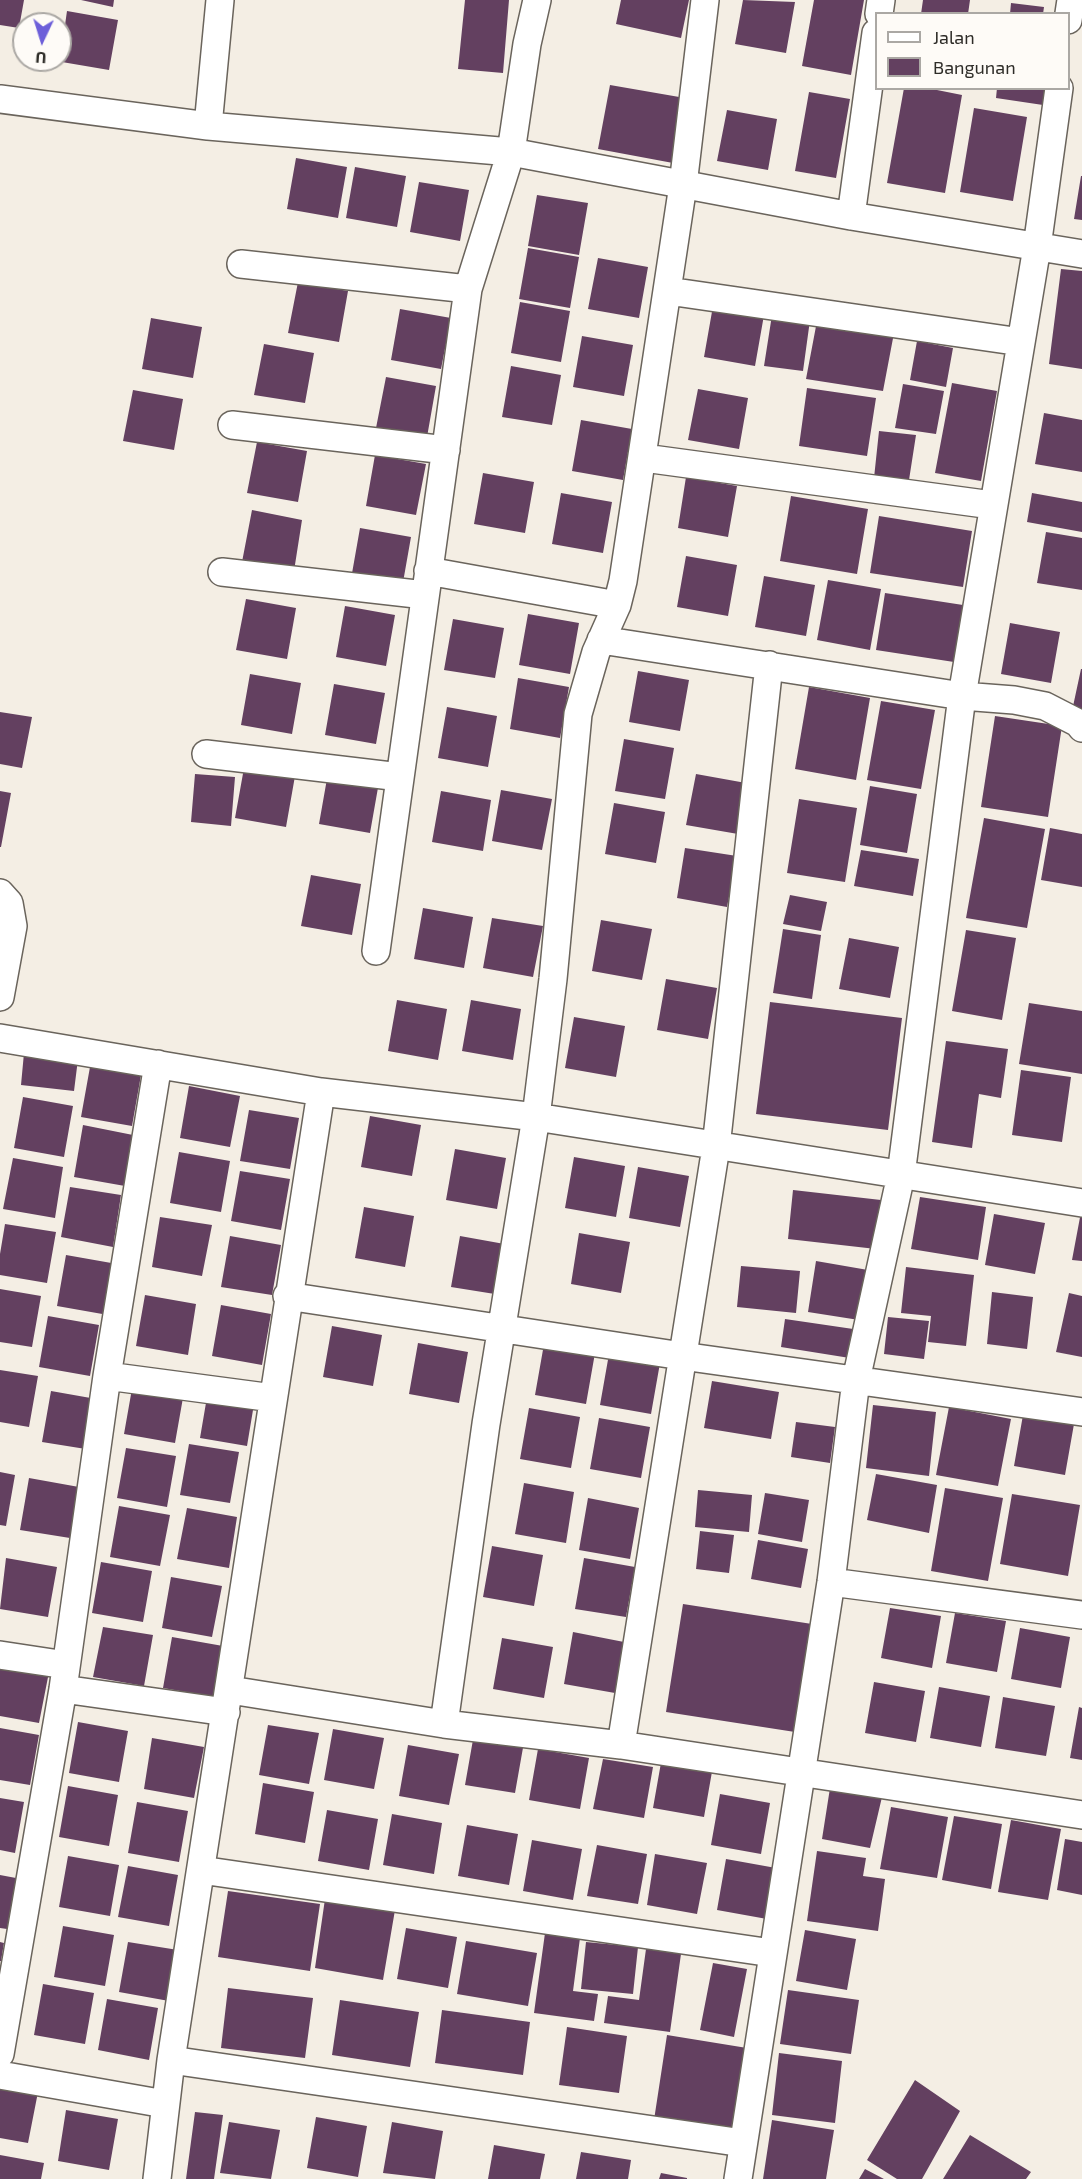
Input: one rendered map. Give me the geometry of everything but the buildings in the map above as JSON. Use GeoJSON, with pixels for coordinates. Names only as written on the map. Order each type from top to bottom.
{"type":"FeatureCollection","features":[{"type":"Feature","properties":{"kind":"street"},"geometry":{"type":"LineString","coordinates":[[208,126],[220,0]]}},
{"type":"Feature","properties":{"kind":"street"},"geometry":{"type":"LineString","coordinates":[[376,951],[468,289],[511,152],[527,44],[537,0]]}},
{"type":"Feature","properties":{"kind":"street"},"geometry":{"type":"LineString","coordinates":[[444,1724],[501,1329],[536,1117],[554,967],[578,714],[601,640],[617,605],[644,458],[683,185],[705,0]]}},
{"type":"Feature","properties":{"kind":"street"},"geometry":{"type":"LineString","coordinates":[[851,216],[875,40]]}},
{"type":"Feature","properties":{"kind":"street"},"geometry":{"type":"LineString","coordinates":[[738,2179],[831,1582],[856,1380],[902,1175],[962,696],[992,505],[1037,247],[1059,90]]}},
{"type":"Feature","properties":{"kind":"street"},"geometry":{"type":"LineString","coordinates":[[0,99],[208,126],[511,152],[851,216],[1082,254]]}},
{"type":"Feature","properties":{"kind":"street"},"geometry":{"type":"LineString","coordinates":[[241,264],[468,289]]}},
{"type":"Feature","properties":{"kind":"street"},"geometry":{"type":"LineString","coordinates":[[668,291],[1021,342]]}},
{"type":"Feature","properties":{"kind":"street"},"geometry":{"type":"LineString","coordinates":[[232,425],[446,450]]}},
{"type":"Feature","properties":{"kind":"street"},"geometry":{"type":"LineString","coordinates":[[644,458],[992,505]]}},
{"type":"Feature","properties":{"kind":"street"},"geometry":{"type":"LineString","coordinates":[[222,572],[427,583],[617,605]]}},
{"type":"Feature","properties":{"kind":"street"},"geometry":{"type":"LineString","coordinates":[[601,640],[962,696],[1014,700],[1045,706],[1082,728]]}},
{"type":"Feature","properties":{"kind":"street"},"geometry":{"type":"LineString","coordinates":[[621,1744],[716,1147],[769,665]]}},
{"type":"Feature","properties":{"kind":"street"},"geometry":{"type":"LineString","coordinates":[[206,754],[400,777]]}},
{"type":"Feature","properties":{"kind":"street"},"geometry":{"type":"LineString","coordinates":[[0,893],[9,903],[13,926],[0,997]]}},
{"type":"Feature","properties":{"kind":"street"},"geometry":{"type":"LineString","coordinates":[[0,1038],[321,1092],[536,1117],[1082,1203]]}},
{"type":"Feature","properties":{"kind":"street"},"geometry":{"type":"LineString","coordinates":[[0,2054],[65,1677],[107,1376],[158,1064]]}},
{"type":"Feature","properties":{"kind":"street"},"geometry":{"type":"LineString","coordinates":[[157,2179],[171,2060],[228,1701],[287,1296],[321,1092]]}},
{"type":"Feature","properties":{"kind":"street"},"geometry":{"type":"LineString","coordinates":[[287,1296],[682,1356],[1082,1412]]}},
{"type":"Feature","properties":{"kind":"street"},"geometry":{"type":"LineString","coordinates":[[107,1376],[273,1398]]}},
{"type":"Feature","properties":{"kind":"street"},"geometry":{"type":"LineString","coordinates":[[831,1582],[1082,1615]]}},
{"type":"Feature","properties":{"kind":"street"},"geometry":{"type":"LineString","coordinates":[[0,1655],[65,1677],[228,1701],[621,1744],[1082,1815]]}},
{"type":"Feature","properties":{"kind":"street"},"geometry":{"type":"LineString","coordinates":[[201,1870],[772,1953]]}},
{"type":"Feature","properties":{"kind":"street"},"geometry":{"type":"LineString","coordinates":[[171,2060],[743,2143]]}},
{"type":"Feature","properties":{"kind":"street"},"geometry":{"type":"LineString","coordinates":[[0,2075],[165,2104]]}}]}
